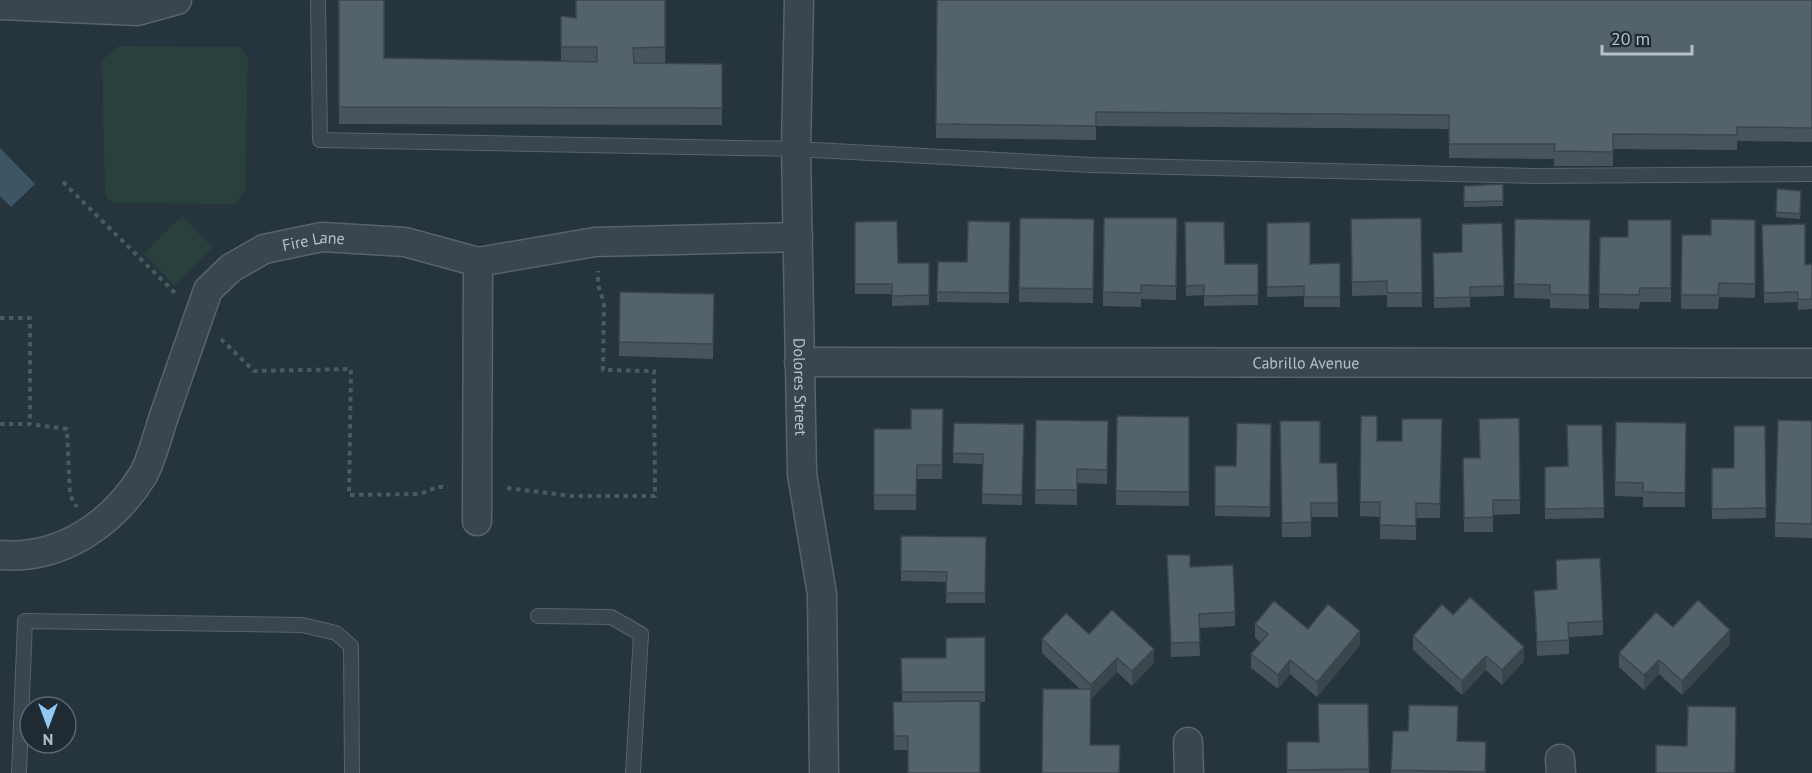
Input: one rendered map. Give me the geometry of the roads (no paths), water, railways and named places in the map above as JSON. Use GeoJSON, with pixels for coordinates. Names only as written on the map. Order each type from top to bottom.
{"type":"FeatureCollection","features":[{"type":"Feature","properties":{"kind":"street"},"geometry":{"type":"LineString","coordinates":[[0,5],[137,11],[177,0]]}},
{"type":"Feature","properties":{"kind":"street","name":"Dolores Street"},"geometry":{"type":"LineString","coordinates":[[799,0],[796,149],[802,474],[822,594],[824,773]]}},
{"type":"Feature","properties":{"kind":"street","name":"Fire Lane"},"geometry":{"type":"LineString","coordinates":[[0,555],[17,556],[54,550],[92,530],[121,506],[144,473],[208,290],[231,268],[264,249],[322,237],[405,242],[478,262],[595,242],[798,237]]}},
{"type":"Feature","properties":{"kind":"street"},"geometry":{"type":"LineString","coordinates":[[477,521],[478,262]]}},
{"type":"Feature","properties":{"kind":"street","name":"Cabrillo Avenue"},"geometry":{"type":"LineString","coordinates":[[799,362],[1812,363]]}},
{"type":"Feature","properties":{"kind":"street"},"geometry":{"type":"LineString","coordinates":[[1188,742],[1189,773]]}},
{"type":"Feature","properties":{"kind":"lane"},"geometry":{"type":"LineString","coordinates":[[318,0],[320,140],[796,149],[1115,166],[1532,176],[1812,174]]}},
{"type":"Feature","properties":{"kind":"lane"},"geometry":{"type":"LineString","coordinates":[[538,616],[611,617],[641,633],[633,773]]}},
{"type":"Feature","properties":{"kind":"lane"},"geometry":{"type":"LineString","coordinates":[[19,773],[25,621],[302,625],[336,633],[351,646],[352,773]]}},
{"type":"Feature","properties":{"kind":"water"},"geometry":{"type":"Polygon","coordinates":[[[0,148],[35,184],[11,207],[0,196],[0,148]]]}}]}
